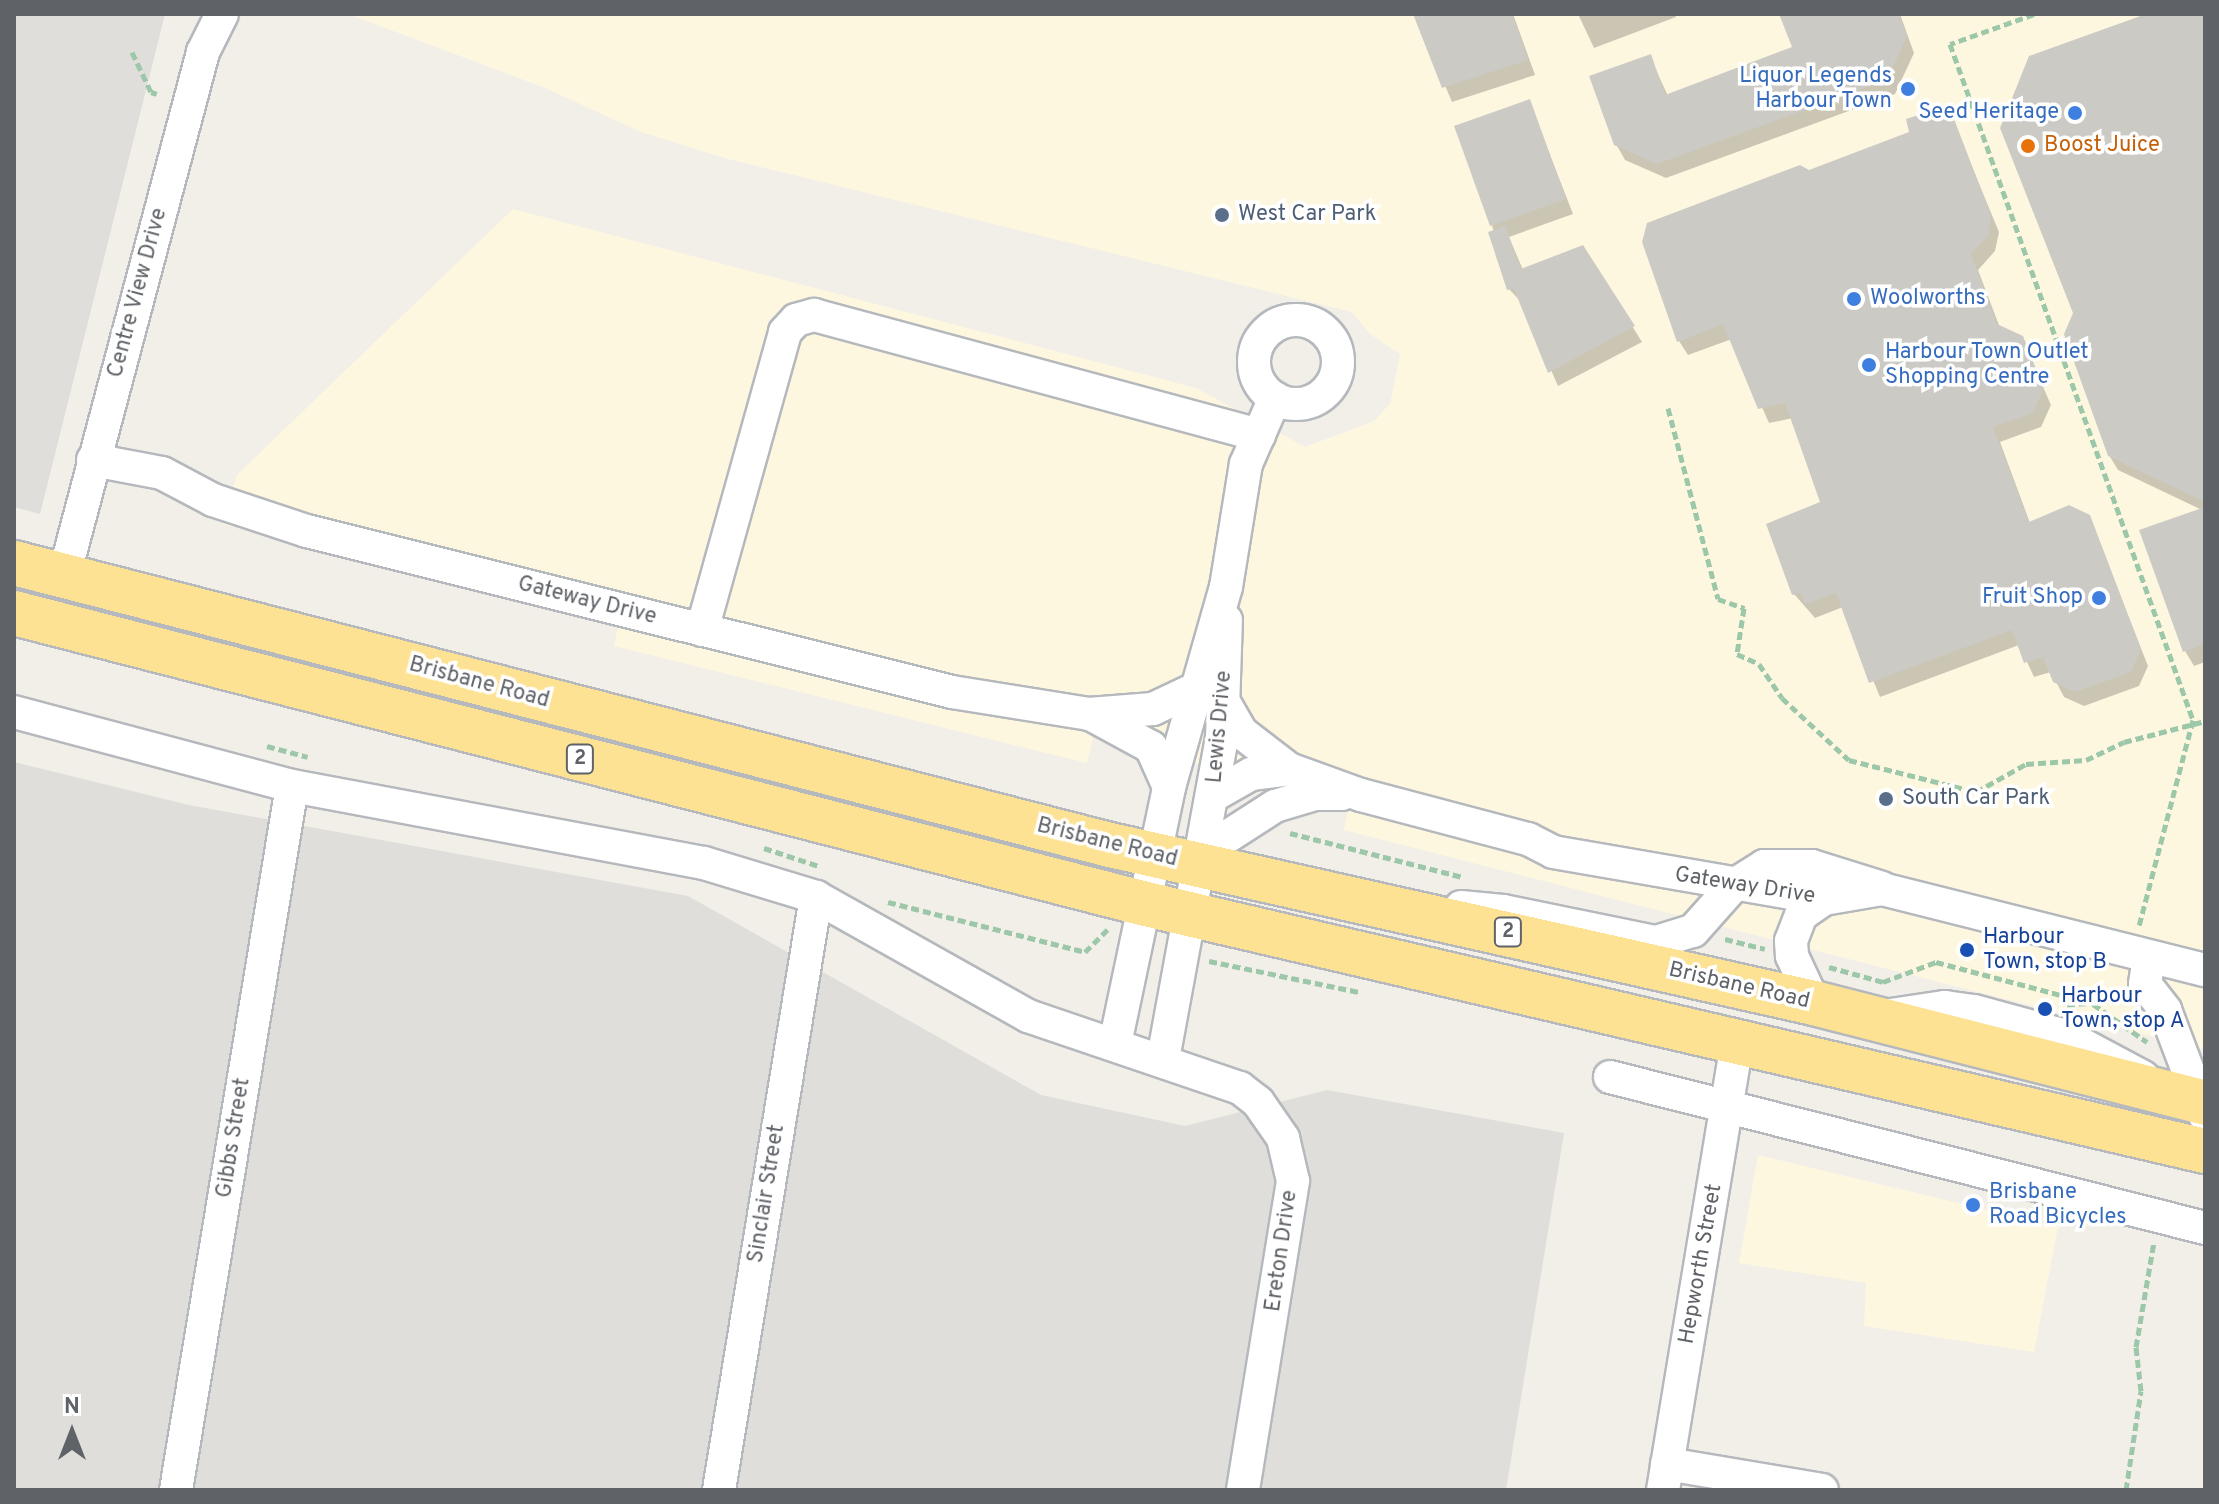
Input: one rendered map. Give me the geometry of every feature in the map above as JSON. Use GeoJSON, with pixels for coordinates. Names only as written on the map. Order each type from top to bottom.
{"type":"FeatureCollection","features":[{"type":"Feature","properties":{"kind":"highway","name":"Brisbane Road"},"geometry":{"type":"LineString","coordinates":[[14,563],[1155,855],[1201,859],[1814,1003],[2194,1103]]}},
{"type":"Feature","properties":{"kind":"highway","name":"2"},"geometry":{"type":"LineString","coordinates":[[14,613],[1146,904],[1738,1038],[2205,1151]]}},
{"type":"Feature","properties":{"kind":"street","name":"Centre View Drive"},"geometry":{"type":"LineString","coordinates":[[64,576],[203,52],[222,14]]}},
{"type":"Feature","properties":{"kind":"street"},"geometry":{"type":"LineString","coordinates":[[702,630],[785,332],[796,320],[814,315],[1259,435]]}},
{"type":"Feature","properties":{"kind":"street","name":"Lewis Drive"},"geometry":{"type":"LineString","coordinates":[[1146,904],[1169,787],[1193,690],[1226,587],[1246,464],[1275,398]]}},
{"type":"Feature","properties":{"kind":"street","name":"Gateway Drive"},"geometry":{"type":"LineString","coordinates":[[93,460],[162,473],[213,500],[307,531],[952,692],[1089,714],[1153,709],[1193,690]]}},
{"type":"Feature","properties":{"kind":"street","name":"Lewis Drive"},"geometry":{"type":"LineString","coordinates":[[1191,915],[1214,795],[1225,704],[1226,587]]}},
{"type":"Feature","properties":{"kind":"street","name":"Gateway Drive"},"geometry":{"type":"LineString","coordinates":[[1225,704],[1242,733],[1289,769],[1361,795],[1528,839],[1553,852],[1824,899],[1882,889],[2205,970]]}},
{"type":"Feature","properties":{"kind":"street"},"geometry":{"type":"LineString","coordinates":[[14,712],[292,786],[704,863],[816,897],[1028,1016],[1173,1063],[1191,915]]}},
{"type":"Feature","properties":{"kind":"street","name":"Gateway Drive"},"geometry":{"type":"LineString","coordinates":[[1089,714],[1151,747],[1169,787]]}},
{"type":"Feature","properties":{"kind":"street","name":"Gateway Drive"},"geometry":{"type":"LineString","coordinates":[[1214,795],[1251,774],[1289,769]]}},
{"type":"Feature","properties":{"kind":"street","name":"Gibbs Street"},"geometry":{"type":"LineString","coordinates":[[176,1490],[292,786]]}},
{"type":"Feature","properties":{"kind":"street"},"geometry":{"type":"LineString","coordinates":[[1201,859],[1275,806],[1315,794],[1361,795]]}},
{"type":"Feature","properties":{"kind":"street"},"geometry":{"type":"LineString","coordinates":[[1410,909],[1503,911],[1656,942],[1693,931],[1734,885],[1764,866],[1793,863],[1882,889]]}},
{"type":"Feature","properties":{"kind":"street","name":"Sinclair Street"},"geometry":{"type":"LineString","coordinates":[[719,1490],[816,897]]}},
{"type":"Feature","properties":{"kind":"street"},"geometry":{"type":"LineString","coordinates":[[1814,1003],[1796,968],[1791,941],[1801,915],[1824,899]]}},
{"type":"Feature","properties":{"kind":"street"},"geometry":{"type":"LineString","coordinates":[[1115,1044],[1146,904]]}},
{"type":"Feature","properties":{"kind":"street"},"geometry":{"type":"LineString","coordinates":[[2140,956],[2145,984],[2165,1010],[2194,1103]]}},
{"type":"Feature","properties":{"kind":"street"},"geometry":{"type":"LineString","coordinates":[[1873,1018],[1945,1007],[2035,1026],[2094,1048],[2194,1103]]}},
{"type":"Feature","properties":{"kind":"street","name":"Hepworth Street"},"geometry":{"type":"LineString","coordinates":[[1665,1477],[1738,1038]]}},
{"type":"Feature","properties":{"kind":"street","name":"Ereton Drive"},"geometry":{"type":"LineString","coordinates":[[1173,1063],[1222,1078],[1258,1102],[1283,1138],[1291,1162],[1292,1200],[1243,1490]]}},
{"type":"Feature","properties":{"kind":"street"},"geometry":{"type":"LineString","coordinates":[[1610,1077],[2205,1228]]}},
{"type":"Feature","properties":{"kind":"street"},"geometry":{"type":"LineString","coordinates":[[1665,1477],[1822,1490]]}},
{"type":"Feature","properties":{"kind":"path"},"geometry":{"type":"LineString","coordinates":[[2034,14],[1950,44],[2193,720],[2140,956],[2113,998],[2056,1008],[2041,1015],[2035,1026]]}},
{"type":"Feature","properties":{"kind":"path"},"geometry":{"type":"LineString","coordinates":[[132,52],[151,92],[157,94]]}},
{"type":"Feature","properties":{"kind":"path"},"geometry":{"type":"LineString","coordinates":[[1668,408],[1718,599],[1744,608],[1737,654],[1759,664],[1782,698],[1849,760],[1976,792],[2026,764],[2086,760],[2193,720],[2205,721]]}},
{"type":"Feature","properties":{"kind":"path"},"geometry":{"type":"LineString","coordinates":[[2126,1490],[2141,1391],[2136,1347],[2159,1217]]}},
{"type":"Feature","properties":{"kind":"shaded area"},"geometry":{"type":"Polygon","coordinates":[[[14,14],[165,14],[40,514],[14,507],[14,14]]]}},
{"type":"Feature","properties":{"kind":"shaded area"},"geometry":{"type":"Polygon","coordinates":[[[348,14],[2205,14],[2205,1050],[1344,830],[1348,808],[1094,734],[1087,763],[614,646],[618,625],[222,524],[237,475],[513,209],[1196,388],[1305,447],[1374,421],[1390,404],[1400,354],[1370,334],[1352,312],[728,159],[641,132],[545,88],[348,14]]]}},
{"type":"Feature","properties":{"kind":"shaded area"},"geometry":{"type":"Polygon","coordinates":[[[14,762],[189,805],[688,896],[1041,1095],[1185,1126],[1327,1090],[1564,1133],[1506,1490],[14,1490],[14,762]]]}},
{"type":"Feature","properties":{"kind":"shaded area"},"geometry":{"type":"Polygon","coordinates":[[[1758,1155],[2058,1227],[2034,1352],[1864,1326],[1866,1283],[1739,1263],[1758,1155]]]}},
{"type":"Feature","properties":{"kind":"building"},"geometry":{"type":"Polygon","coordinates":[[[1413,14],[1512,14],[1528,60],[1442,88],[1413,14]]]}},
{"type":"Feature","properties":{"kind":"building"},"geometry":{"type":"Polygon","coordinates":[[[1779,14],[1899,14],[1907,36],[1887,80],[1657,164],[1614,145],[1589,76],[1651,54],[1665,95],[1792,47],[1779,14]]]}},
{"type":"Feature","properties":{"kind":"building"},"geometry":{"type":"Polygon","coordinates":[[[2146,14],[2205,14],[2205,502],[2108,456],[2064,334],[2073,313],[2000,128],[2029,56],[2146,14]]]}},
{"type":"Feature","properties":{"kind":"building"},"geometry":{"type":"Polygon","coordinates":[[[1530,99],[1566,199],[1490,226],[1454,126],[1530,99]]]}},
{"type":"Feature","properties":{"kind":"building"},"geometry":{"type":"Polygon","coordinates":[[[1928,112],[1954,119],[1991,215],[1988,236],[1971,254],[1997,324],[2023,336],[2044,389],[2033,413],[1993,427],[2029,522],[2069,505],[2090,515],[2141,649],[2131,672],[2075,692],[2053,682],[2043,657],[2024,663],[2012,630],[1869,683],[1836,593],[1805,604],[1801,593],[1792,595],[1766,524],[1820,502],[1785,403],[1758,409],[1723,324],[1677,342],[1642,242],[1647,223],[1800,165],[1809,170],[1909,132],[1906,119],[1928,112]]]}},
{"type":"Feature","properties":{"kind":"building"},"geometry":{"type":"Polygon","coordinates":[[[1505,226],[1521,269],[1583,245],[1635,326],[1548,373],[1514,289],[1507,290],[1488,232],[1505,226]]]}},
{"type":"Feature","properties":{"kind":"building"},"geometry":{"type":"Polygon","coordinates":[[[2205,507],[2205,644],[2183,652],[2139,530],[2205,507]]]}},
{"type":"Feature","properties":{"kind":"place","name":"Liquor Legends Harbour Town"},"geometry":{"type":"Point","coordinates":[1908,89]}},
{"type":"Feature","properties":{"kind":"place","name":"Seed Heritage"},"geometry":{"type":"Point","coordinates":[2075,113]}},
{"type":"Feature","properties":{"kind":"place","name":"Boost Juice"},"geometry":{"type":"Point","coordinates":[2028,146]}},
{"type":"Feature","properties":{"kind":"place","name":"West Car Park"},"geometry":{"type":"Point","coordinates":[1222,215]}},
{"type":"Feature","properties":{"kind":"place","name":"Woolworths"},"geometry":{"type":"Point","coordinates":[1854,299]}},
{"type":"Feature","properties":{"kind":"place","name":"Harbour Town Outlet Shopping Centre"},"geometry":{"type":"Point","coordinates":[1869,365]}},
{"type":"Feature","properties":{"kind":"place","name":"Fruit Shop"},"geometry":{"type":"Point","coordinates":[2099,598]}},
{"type":"Feature","properties":{"kind":"place","name":"South Car Park"},"geometry":{"type":"Point","coordinates":[1886,799]}},
{"type":"Feature","properties":{"kind":"place","name":"Harbour Town, stop B"},"geometry":{"type":"Point","coordinates":[1967,950]}},
{"type":"Feature","properties":{"kind":"place","name":"Harbour Town, stop A"},"geometry":{"type":"Point","coordinates":[2045,1009]}},
{"type":"Feature","properties":{"kind":"place","name":"Brisbane Road Bicycles"},"geometry":{"type":"Point","coordinates":[1973,1205]}}]}
